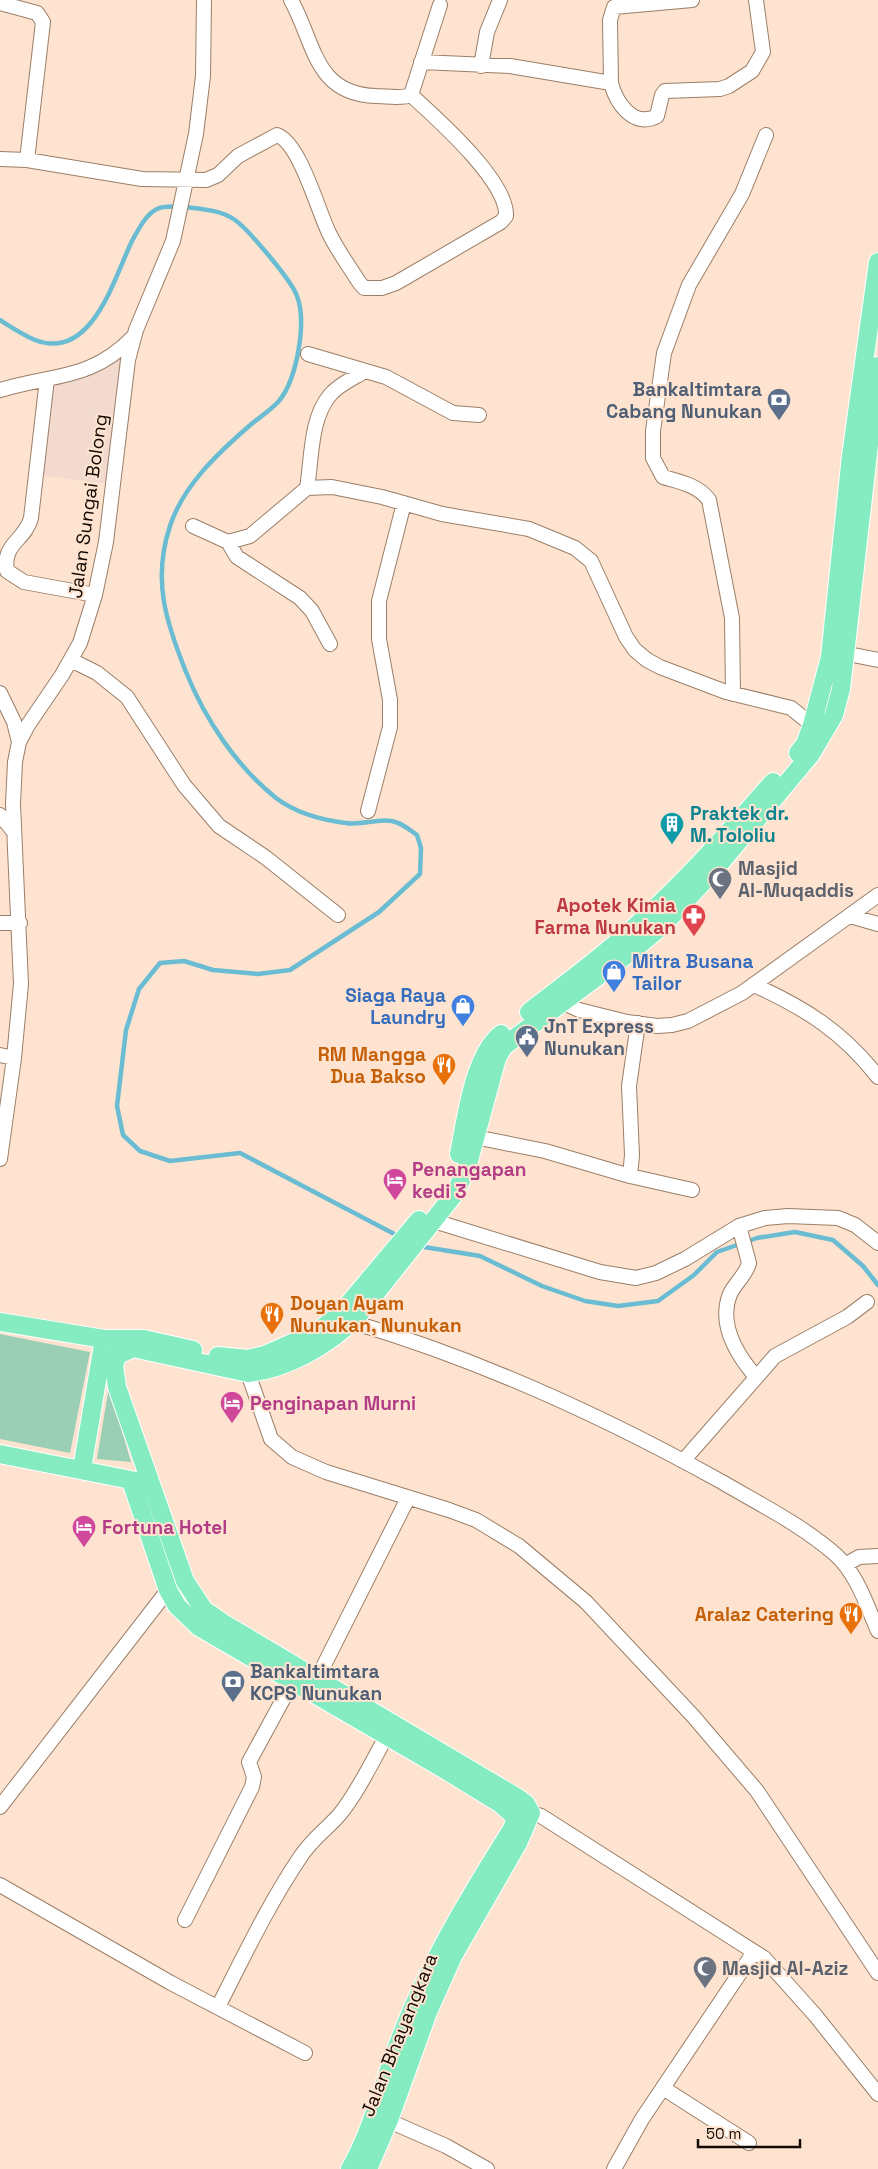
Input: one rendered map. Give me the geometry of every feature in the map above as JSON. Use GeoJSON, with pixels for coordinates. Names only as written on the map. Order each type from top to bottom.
{"type":"FeatureCollection","features":[{"type":"Feature","properties":{"kind":"main road"},"geometry":{"type":"LineString","coordinates":[[513,1815],[431,1753],[317,1679],[204,1610],[185,1581],[114,1376],[114,1365],[118,1355],[133,1348],[248,1373],[277,1367],[318,1347],[346,1317],[394,1258],[456,1192],[463,1179],[500,1052],[510,1040],[711,854],[799,752],[812,726],[831,649],[866,457],[878,262]]}},
{"type":"Feature","properties":{"kind":"main road"},"geometry":{"type":"LineString","coordinates":[[426,1224],[452,1176],[473,1089],[490,1045],[556,999],[633,950],[663,925],[718,868],[807,760],[828,727],[837,706],[878,366]]}},
{"type":"Feature","properties":{"kind":"main road"},"geometry":{"type":"LineString","coordinates":[[0,1322],[104,1339],[144,1339],[224,1358],[248,1359],[265,1355],[346,1317]]}},
{"type":"Feature","properties":{"kind":"main road"},"geometry":{"type":"LineString","coordinates":[[82,1469],[104,1339]]}},
{"type":"Feature","properties":{"kind":"main road"},"geometry":{"type":"LineString","coordinates":[[0,1454],[82,1469],[131,1481],[151,1482]]}},
{"type":"Feature","properties":{"kind":"main road"},"geometry":{"type":"LineString","coordinates":[[131,1481],[168,1590],[177,1606],[199,1627],[387,1735],[431,1753],[518,1798],[526,1804],[531,1813]]}},
{"type":"Feature","properties":{"kind":"main road","name":"Jalan Bhayangkara"},"geometry":{"type":"LineString","coordinates":[[350,2169],[382,2117],[453,1956],[518,1843],[531,1813]]}},
{"type":"Feature","properties":{"kind":"main road","name":"Jalan Bhayangkara"},"geometry":{"type":"LineString","coordinates":[[368,2169],[401,2034],[422,1987],[472,1893],[512,1829],[515,1821],[513,1815]]}},
{"type":"Feature","properties":{"kind":"street","name":"Jalan Sungai Bolong"},"geometry":{"type":"LineString","coordinates":[[0,1159],[14,1058],[21,984],[20,923],[14,832],[14,787],[19,742],[71,660],[88,623],[95,595],[106,542],[124,383],[134,337],[170,247],[176,226],[201,103],[204,0]]}},
{"type":"Feature","properties":{"kind":"street"},"geometry":{"type":"LineString","coordinates":[[0,159],[27,160],[142,179],[206,180],[215,177],[238,156],[274,135],[281,136],[296,155],[329,234],[359,282],[364,288],[370,289],[389,286],[500,222],[506,216],[503,200],[470,152],[411,95],[360,96],[345,90],[316,61],[291,0]]}},
{"type":"Feature","properties":{"kind":"street"},"geometry":{"type":"LineString","coordinates":[[481,66],[487,32],[500,0]]}},
{"type":"Feature","properties":{"kind":"street"},"geometry":{"type":"LineString","coordinates":[[685,0],[614,7],[610,20],[611,83],[618,102],[630,115],[651,119],[657,116],[662,95],[665,91],[720,89],[729,86],[752,70],[763,52],[756,0]]}},
{"type":"Feature","properties":{"kind":"street"},"geometry":{"type":"LineString","coordinates":[[0,3],[37,13],[43,22],[27,160]]}},
{"type":"Feature","properties":{"kind":"street"},"geometry":{"type":"LineString","coordinates":[[411,95],[440,5]]}},
{"type":"Feature","properties":{"kind":"street"},"geometry":{"type":"LineString","coordinates":[[421,62],[510,66],[611,83]]}},
{"type":"Feature","properties":{"kind":"street"},"geometry":{"type":"LineString","coordinates":[[733,694],[732,618],[709,500],[704,492],[694,486],[664,477],[653,458],[653,431],[664,353],[689,285],[742,194],[766,135]]}},
{"type":"Feature","properties":{"kind":"street"},"geometry":{"type":"LineString","coordinates":[[0,390],[78,373],[99,365],[116,354],[134,337]]}},
{"type":"Feature","properties":{"kind":"street"},"geometry":{"type":"LineString","coordinates":[[308,354],[365,370],[420,394],[452,413],[479,415]]}},
{"type":"Feature","properties":{"kind":"street"},"geometry":{"type":"LineString","coordinates":[[307,488],[315,432],[323,406],[335,390],[365,370]]}},
{"type":"Feature","properties":{"kind":"street"},"geometry":{"type":"LineString","coordinates":[[47,379],[31,518],[24,534],[11,545],[6,565],[7,571],[24,582],[95,595]]}},
{"type":"Feature","properties":{"kind":"street"},"geometry":{"type":"LineString","coordinates":[[228,542],[250,536],[307,488],[332,487],[404,503],[442,514],[529,528],[576,548],[592,561],[612,610],[635,650],[660,667],[733,694],[791,708],[812,726]]}},
{"type":"Feature","properties":{"kind":"street"},"geometry":{"type":"LineString","coordinates":[[368,811],[390,727],[390,700],[379,639],[379,601],[404,503]]}},
{"type":"Feature","properties":{"kind":"street"},"geometry":{"type":"LineString","coordinates":[[193,526],[228,542],[237,558],[300,598],[312,611],[330,644]]}},
{"type":"Feature","properties":{"kind":"street"},"geometry":{"type":"LineString","coordinates":[[843,653],[878,660]]}},
{"type":"Feature","properties":{"kind":"street"},"geometry":{"type":"LineString","coordinates":[[71,660],[97,673],[127,697],[146,723],[184,785],[219,826],[265,857],[338,915]]}},
{"type":"Feature","properties":{"kind":"street"},"geometry":{"type":"LineString","coordinates":[[0,693],[14,722],[19,742]]}},
{"type":"Feature","properties":{"kind":"street"},"geometry":{"type":"LineString","coordinates":[[0,815],[14,832]]}},
{"type":"Feature","properties":{"kind":"street"},"geometry":{"type":"LineString","coordinates":[[556,999],[599,1016],[638,1023],[672,1025],[688,1021],[723,1005],[754,985],[878,896]]}},
{"type":"Feature","properties":{"kind":"street"},"geometry":{"type":"LineString","coordinates":[[850,916],[878,924]]}},
{"type":"Feature","properties":{"kind":"street"},"geometry":{"type":"LineString","coordinates":[[0,923],[20,923]]}},
{"type":"Feature","properties":{"kind":"street"},"geometry":{"type":"LineString","coordinates":[[754,985],[808,1011],[830,1027],[864,1059],[878,1077]]}},
{"type":"Feature","properties":{"kind":"street"},"geometry":{"type":"LineString","coordinates":[[630,1176],[632,1155],[629,1086],[638,1023]]}},
{"type":"Feature","properties":{"kind":"street"},"geometry":{"type":"LineString","coordinates":[[0,1055],[14,1058]]}},
{"type":"Feature","properties":{"kind":"street"},"geometry":{"type":"LineString","coordinates":[[475,1138],[545,1151],[630,1176],[692,1190]]}},
{"type":"Feature","properties":{"kind":"street"},"geometry":{"type":"LineString","coordinates":[[426,1224],[600,1272],[636,1278],[656,1273],[685,1259],[739,1227],[776,1216],[838,1218],[855,1225],[878,1243]]}},
{"type":"Feature","properties":{"kind":"street"},"geometry":{"type":"LineString","coordinates":[[739,1227],[748,1261],[746,1271],[730,1294],[727,1314],[734,1348],[756,1377]]}},
{"type":"Feature","properties":{"kind":"street"},"geometry":{"type":"LineString","coordinates":[[683,1461],[780,1352],[847,1317],[867,1302]]}},
{"type":"Feature","properties":{"kind":"street"},"geometry":{"type":"LineString","coordinates":[[346,1317],[480,1365],[594,1417],[683,1461],[787,1519],[837,1556],[845,1565],[878,1631]]}},
{"type":"Feature","properties":{"kind":"street"},"geometry":{"type":"LineString","coordinates":[[248,1373],[271,1438],[281,1448],[307,1465],[456,1512],[500,1533],[565,1583],[688,1709],[757,1791],[878,1973]]}},
{"type":"Feature","properties":{"kind":"street"},"geometry":{"type":"LineString","coordinates":[[317,1679],[408,1498]]}},
{"type":"Feature","properties":{"kind":"street"},"geometry":{"type":"LineString","coordinates":[[845,1565],[859,1557],[878,1556]]}},
{"type":"Feature","properties":{"kind":"street"},"geometry":{"type":"LineString","coordinates":[[0,1807],[168,1590]]}},
{"type":"Feature","properties":{"kind":"street"},"geometry":{"type":"LineString","coordinates":[[185,1920],[252,1787],[254,1778],[249,1762],[293,1681]]}},
{"type":"Feature","properties":{"kind":"street"},"geometry":{"type":"LineString","coordinates":[[218,2007],[265,1917],[301,1856],[349,1801],[387,1735]]}},
{"type":"Feature","properties":{"kind":"street"},"geometry":{"type":"LineString","coordinates":[[513,1815],[531,1813],[541,1816],[754,1952],[776,1969],[878,2094]]}},
{"type":"Feature","properties":{"kind":"street"},"geometry":{"type":"LineString","coordinates":[[0,1884],[171,1983],[306,2053]]}},
{"type":"Feature","properties":{"kind":"street"},"geometry":{"type":"LineString","coordinates":[[614,2169],[628,2142],[754,1952]]}},
{"type":"Feature","properties":{"kind":"street"},"geometry":{"type":"LineString","coordinates":[[663,2088],[749,2143]]}},
{"type":"Feature","properties":{"kind":"street"},"geometry":{"type":"LineString","coordinates":[[382,2117],[487,2169]]}},
{"type":"Feature","properties":{"kind":"shaded area"},"geometry":{"type":"Polygon","coordinates":[[[125,351],[108,484],[38,475],[51,380],[91,374],[112,363],[125,351]]]}},
{"type":"Feature","properties":{"kind":"green space"},"geometry":{"type":"Polygon","coordinates":[[[0,1334],[90,1352],[70,1453],[0,1439],[0,1334]]]}},
{"type":"Feature","properties":{"kind":"green space"},"geometry":{"type":"Polygon","coordinates":[[[109,1386],[131,1462],[97,1459],[109,1386]]]}},
{"type":"Feature","properties":{"kind":"waterway"},"geometry":{"type":"LineString","coordinates":[[0,320],[35,340],[55,344],[72,339],[86,328],[98,313],[132,241],[143,223],[153,211],[167,207],[211,210],[235,220],[269,256],[287,279],[297,296],[300,307],[300,335],[295,365],[285,391],[275,405],[225,448],[202,472],[183,497],[176,511],[170,526],[162,565],[162,583],[167,618],[186,672],[202,707],[223,741],[261,785],[284,803],[300,812],[318,818],[352,824],[386,820],[403,825],[417,835],[421,848],[420,874],[379,912],[290,970],[258,974],[213,970],[184,961],[160,963],[139,989],[126,1030],[117,1106],[123,1135],[140,1151],[170,1161],[240,1153],[400,1237]]}},
{"type":"Feature","properties":{"kind":"waterway"},"geometry":{"type":"LineString","coordinates":[[418,1246],[480,1256],[542,1286],[585,1301],[618,1306],[658,1301],[694,1275],[717,1252],[757,1238],[795,1232],[833,1240],[863,1266],[878,1285]]}},
{"type":"Feature","properties":{"kind":"place","name":"Bankaltimtara Cabang Nunukan"},"geometry":{"type":"Point","coordinates":[779,421]}},
{"type":"Feature","properties":{"kind":"place","name":"Praktek dr. M. Tololiu"},"geometry":{"type":"Point","coordinates":[672,845]}},
{"type":"Feature","properties":{"kind":"place","name":"Masjid Al-Muqaddis"},"geometry":{"type":"Point","coordinates":[720,900]}},
{"type":"Feature","properties":{"kind":"place","name":"Apotek Kimia Farma Nunukan"},"geometry":{"type":"Point","coordinates":[694,937]}},
{"type":"Feature","properties":{"kind":"place","name":"Mitra Busana Tailor"},"geometry":{"type":"Point","coordinates":[614,993]}},
{"type":"Feature","properties":{"kind":"place","name":"Siaga Raya Laundry"},"geometry":{"type":"Point","coordinates":[463,1027]}},
{"type":"Feature","properties":{"kind":"place","name":"JnT Express Nunukan"},"geometry":{"type":"Point","coordinates":[527,1058]}},
{"type":"Feature","properties":{"kind":"place","name":"RM Mangga Dua Bakso"},"geometry":{"type":"Point","coordinates":[444,1086]}},
{"type":"Feature","properties":{"kind":"place","name":"Penangapan kedi 3"},"geometry":{"type":"Point","coordinates":[395,1201]}},
{"type":"Feature","properties":{"kind":"place","name":"Doyan Ayam Nunukan, Nunukan"},"geometry":{"type":"Point","coordinates":[272,1335]}},
{"type":"Feature","properties":{"kind":"place","name":"Penginapan Murni"},"geometry":{"type":"Point","coordinates":[232,1424]}},
{"type":"Feature","properties":{"kind":"place","name":"Fortuna Hotel"},"geometry":{"type":"Point","coordinates":[84,1548]}},
{"type":"Feature","properties":{"kind":"place","name":"Aralaz Catering"},"geometry":{"type":"Point","coordinates":[851,1635]}},
{"type":"Feature","properties":{"kind":"place","name":"Bankaltimtara KCPS Nunukan"},"geometry":{"type":"Point","coordinates":[233,1703]}},
{"type":"Feature","properties":{"kind":"place","name":"Masjid Al-Aziz"},"geometry":{"type":"Point","coordinates":[705,1989]}}]}
